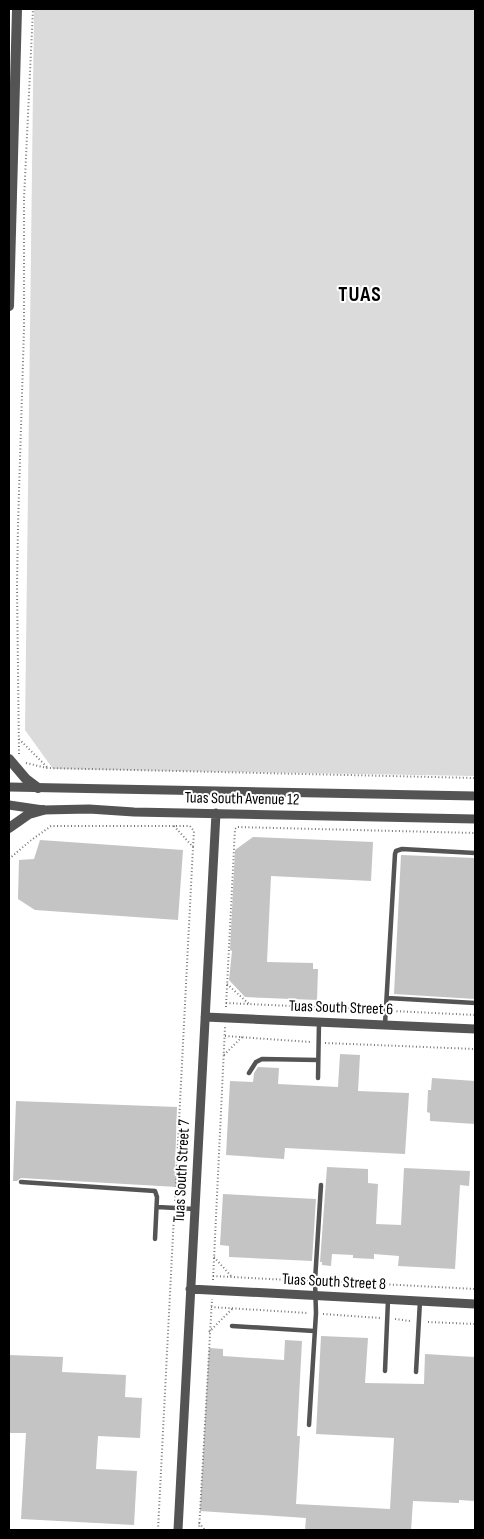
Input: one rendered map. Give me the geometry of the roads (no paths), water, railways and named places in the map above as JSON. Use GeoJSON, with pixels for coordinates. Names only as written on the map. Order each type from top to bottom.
{"type":"FeatureCollection","features":[{"type":"Feature","properties":{"kind":"street"},"geometry":{"type":"LineString","coordinates":[[9,306],[17,9]]}},
{"type":"Feature","properties":{"kind":"street"},"geometry":{"type":"LineString","coordinates":[[9,759],[26,779],[38,788]]}},
{"type":"Feature","properties":{"kind":"street","name":"Tuas South Avenue 12"},"geometry":{"type":"LineString","coordinates":[[9,787],[475,796]]}},
{"type":"Feature","properties":{"kind":"street","name":"Tuas South Avenue 12"},"geometry":{"type":"LineString","coordinates":[[9,805],[43,810],[90,809],[475,820]]}},
{"type":"Feature","properties":{"kind":"street"},"geometry":{"type":"LineString","coordinates":[[9,828],[29,814],[43,810]]}},
{"type":"Feature","properties":{"kind":"street","name":"Tuas South Street 7"},"geometry":{"type":"LineString","coordinates":[[178,1530],[216,813]]}},
{"type":"Feature","properties":{"kind":"street","name":"Tuas South Street 6"},"geometry":{"type":"LineString","coordinates":[[205,1017],[475,1029]]}},
{"type":"Feature","properties":{"kind":"street","name":"Tuas South Street 8"},"geometry":{"type":"LineString","coordinates":[[190,1289],[475,1304]]}},
{"type":"Feature","properties":{"kind":"lane"},"geometry":{"type":"LineString","coordinates":[[385,1025],[394,854],[402,849],[475,853]]}},
{"type":"Feature","properties":{"kind":"lane"},"geometry":{"type":"LineString","coordinates":[[387,998],[475,1003]]}},
{"type":"Feature","properties":{"kind":"lane"},"geometry":{"type":"LineString","coordinates":[[318,1078],[319,1022]]}},
{"type":"Feature","properties":{"kind":"lane"},"geometry":{"type":"LineString","coordinates":[[249,1073],[256,1062],[262,1059],[318,1060]]}},
{"type":"Feature","properties":{"kind":"lane"},"geometry":{"type":"LineString","coordinates":[[21,1182],[150,1190],[157,1194],[155,1239]]}},
{"type":"Feature","properties":{"kind":"lane"},"geometry":{"type":"LineString","coordinates":[[309,1425],[321,1185]]}},
{"type":"Feature","properties":{"kind":"lane"},"geometry":{"type":"LineString","coordinates":[[156,1207],[195,1210]]}},
{"type":"Feature","properties":{"kind":"lane"},"geometry":{"type":"LineString","coordinates":[[385,1371],[388,1299]]}},
{"type":"Feature","properties":{"kind":"lane"},"geometry":{"type":"LineString","coordinates":[[416,1372],[420,1301]]}},
{"type":"Feature","properties":{"kind":"lane"},"geometry":{"type":"LineString","coordinates":[[232,1326],[314,1331]]}},
{"type":"Feature","properties":{"kind":"district","name":"TUAS"},"geometry":{"type":"Point","coordinates":[360,294]}}]}
